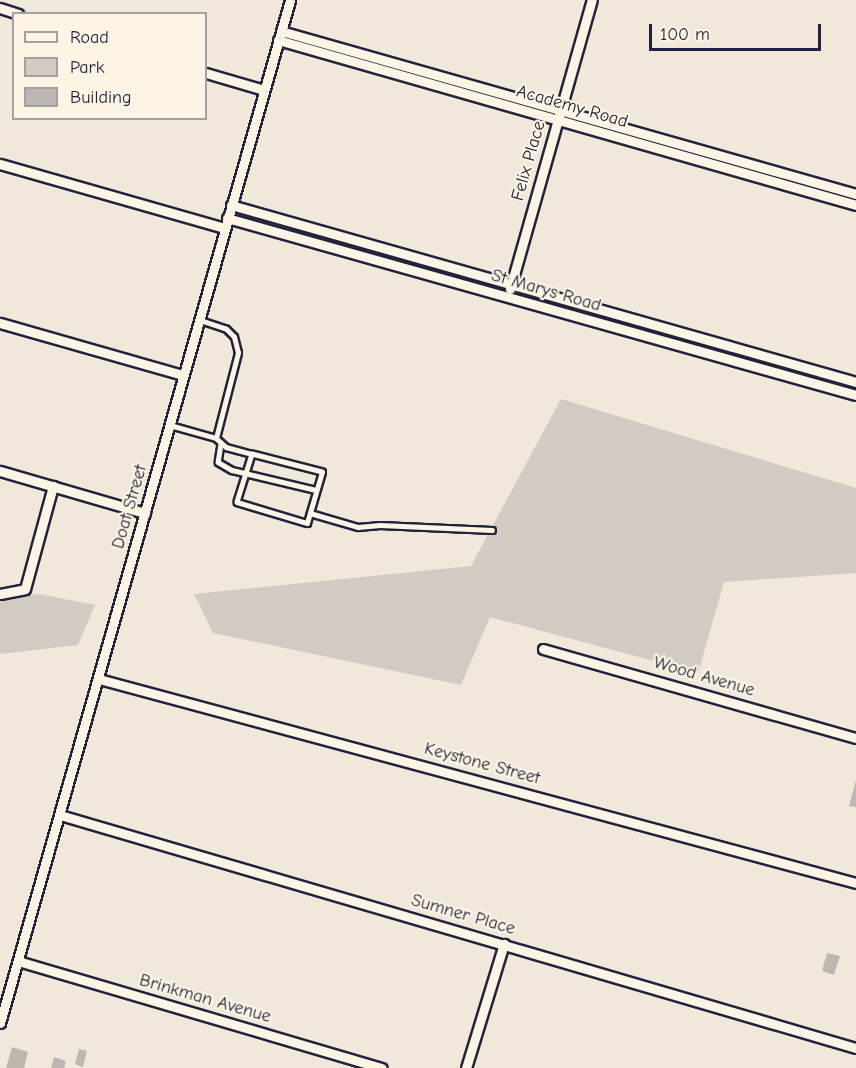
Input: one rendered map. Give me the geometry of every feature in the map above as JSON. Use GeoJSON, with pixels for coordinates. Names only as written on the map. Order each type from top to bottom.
{"type":"FeatureCollection","features":[{"type":"Feature","properties":{"kind":"street","name":"Doat Street"},"geometry":{"type":"LineString","coordinates":[[0,1023],[290,0]]}},
{"type":"Feature","properties":{"kind":"street","name":"Felix Place"},"geometry":{"type":"LineString","coordinates":[[508,297],[592,0]]}},
{"type":"Feature","properties":{"kind":"street","name":"Academy Road"},"geometry":{"type":"LineString","coordinates":[[280,36],[823,190],[856,194]]}},
{"type":"Feature","properties":{"kind":"street"},"geometry":{"type":"LineString","coordinates":[[207,72],[264,90]]}},
{"type":"Feature","properties":{"kind":"street"},"geometry":{"type":"LineString","coordinates":[[0,164],[224,228]]}},
{"type":"Feature","properties":{"kind":"street","name":"Academy Road"},"geometry":{"type":"LineString","coordinates":[[823,190],[856,205]]}},
{"type":"Feature","properties":{"kind":"street","name":"St Marys Road"},"geometry":{"type":"LineString","coordinates":[[231,205],[856,382]]}},
{"type":"Feature","properties":{"kind":"street","name":"St Marys Road"},"geometry":{"type":"LineString","coordinates":[[227,218],[856,395]]}},
{"type":"Feature","properties":{"kind":"street"},"geometry":{"type":"LineString","coordinates":[[392,264],[396,252]]}},
{"type":"Feature","properties":{"kind":"street"},"geometry":{"type":"LineString","coordinates":[[637,333],[640,321]]}},
{"type":"Feature","properties":{"kind":"street"},"geometry":{"type":"LineString","coordinates":[[0,323],[183,375]]}},
{"type":"Feature","properties":{"kind":"street"},"geometry":{"type":"LineString","coordinates":[[805,381],[809,369]]}},
{"type":"Feature","properties":{"kind":"street"},"geometry":{"type":"LineString","coordinates":[[0,471],[145,513]]}},
{"type":"Feature","properties":{"kind":"street"},"geometry":{"type":"LineString","coordinates":[[0,594],[25,589],[53,486]]}},
{"type":"Feature","properties":{"kind":"street","name":"Wood Avenue"},"geometry":{"type":"LineString","coordinates":[[543,649],[856,738]]}},
{"type":"Feature","properties":{"kind":"street","name":"Keystone Street"},"geometry":{"type":"LineString","coordinates":[[99,679],[856,884]]}},
{"type":"Feature","properties":{"kind":"street","name":"Sumner Place"},"geometry":{"type":"LineString","coordinates":[[60,815],[856,1048]]}},
{"type":"Feature","properties":{"kind":"street"},"geometry":{"type":"LineString","coordinates":[[466,1068],[504,944]]}},
{"type":"Feature","properties":{"kind":"street","name":"Brinkman Avenue"},"geometry":{"type":"LineString","coordinates":[[18,961],[382,1068]]}},
{"type":"Feature","properties":{"kind":"lane"},"geometry":{"type":"LineString","coordinates":[[198,320],[217,325],[234,337],[238,353],[216,438]]}},
{"type":"Feature","properties":{"kind":"lane"},"geometry":{"type":"LineString","coordinates":[[170,425],[216,438],[221,444],[252,454],[321,472],[307,523],[237,502],[252,454]]}},
{"type":"Feature","properties":{"kind":"lane"},"geometry":{"type":"LineString","coordinates":[[221,444],[218,462],[245,472],[316,490]]}},
{"type":"Feature","properties":{"kind":"lane"},"geometry":{"type":"LineString","coordinates":[[310,513],[358,527],[380,525],[492,530]]}},
{"type":"Feature","properties":{"kind":"green space"},"geometry":{"type":"Polygon","coordinates":[[[561,399],[856,488],[856,573],[724,582],[698,673],[490,617],[461,685],[213,633],[194,594],[471,566],[561,399]]]}},
{"type":"Feature","properties":{"kind":"green space"},"geometry":{"type":"Polygon","coordinates":[[[39,594],[95,605],[78,645],[0,654],[0,599],[39,594]]]}},
{"type":"Feature","properties":{"kind":"building"},"geometry":{"type":"Polygon","coordinates":[[[856,780],[856,807],[849,806],[856,780]]]}},
{"type":"Feature","properties":{"kind":"building"},"geometry":{"type":"Polygon","coordinates":[[[827,953],[840,956],[834,975],[822,971],[827,953]]]}},
{"type":"Feature","properties":{"kind":"building"},"geometry":{"type":"Polygon","coordinates":[[[12,1047],[28,1052],[24,1068],[6,1068],[12,1047]]]}},
{"type":"Feature","properties":{"kind":"building"},"geometry":{"type":"Polygon","coordinates":[[[79,1049],[87,1051],[83,1067],[75,1064],[79,1049]]]}},
{"type":"Feature","properties":{"kind":"building"},"geometry":{"type":"Polygon","coordinates":[[[54,1057],[66,1061],[64,1068],[51,1068],[54,1057]]]}}]}
